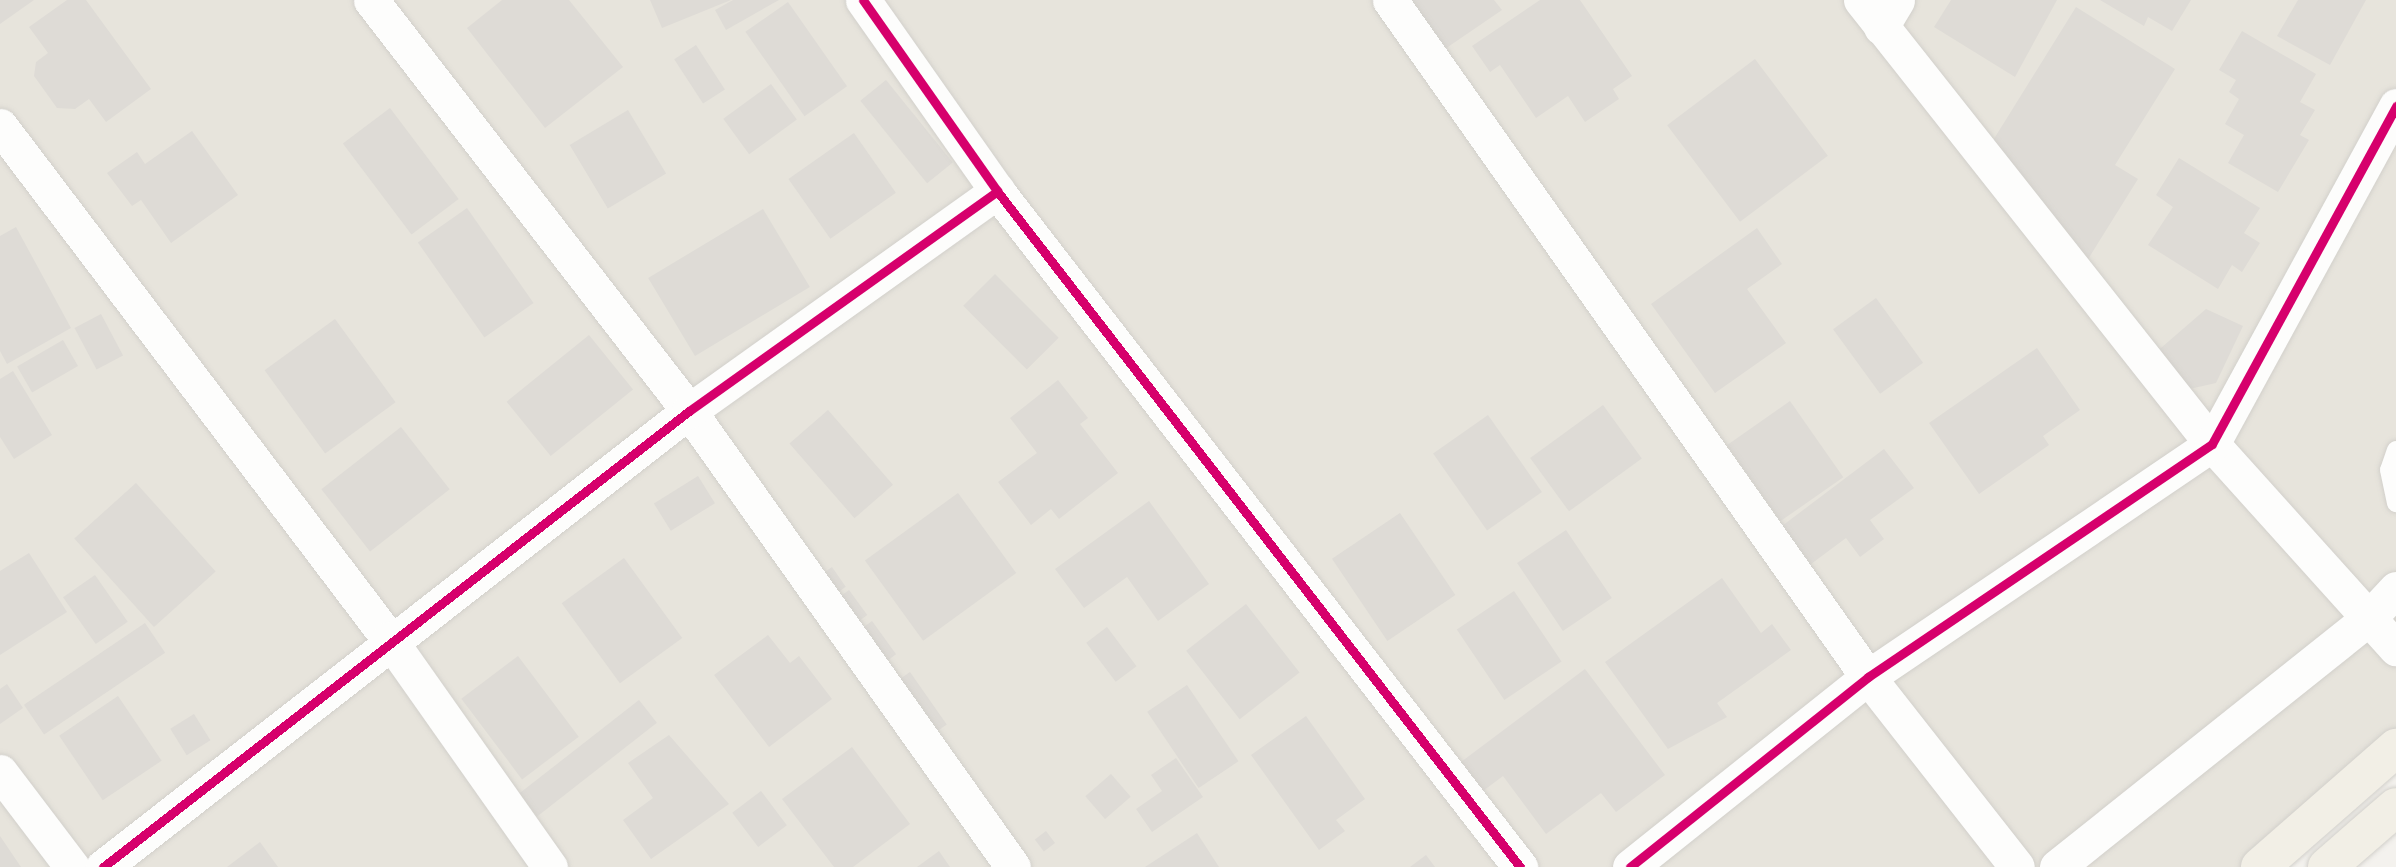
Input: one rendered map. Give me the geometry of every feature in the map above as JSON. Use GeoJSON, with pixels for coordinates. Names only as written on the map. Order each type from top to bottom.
{"type":"FeatureCollection","features":[{"type":"Feature","properties":{"kind":"main road"},"geometry":{"type":"LineString","coordinates":[[2260,867],[2396,748]]}},
{"type":"Feature","properties":{"kind":"main road"},"geometry":{"type":"LineString","coordinates":[[2327,867],[2396,807]]}},
{"type":"Feature","properties":{"kind":"street"},"geometry":{"type":"LineString","coordinates":[[371,0],[690,411],[1013,867]]}},
{"type":"Feature","properties":{"kind":"street"},"geometry":{"type":"LineString","coordinates":[[863,0],[997,191],[1520,867]]}},
{"type":"Feature","properties":{"kind":"street"},"geometry":{"type":"LineString","coordinates":[[1390,0],[1868,677],[2017,867]]}},
{"type":"Feature","properties":{"kind":"street"},"geometry":{"type":"LineString","coordinates":[[1880,9],[2212,444],[2396,648]]}},
{"type":"Feature","properties":{"kind":"street"},"geometry":{"type":"LineString","coordinates":[[1630,867],[1868,677],[2212,444],[2396,106]]}},
{"type":"Feature","properties":{"kind":"street"},"geometry":{"type":"LineString","coordinates":[[0,126],[389,639],[550,867]]}},
{"type":"Feature","properties":{"kind":"street"},"geometry":{"type":"LineString","coordinates":[[103,867],[389,639],[690,411],[997,191]]}},
{"type":"Feature","properties":{"kind":"street"},"geometry":{"type":"LineString","coordinates":[[2057,867],[2368,619],[2396,589]]}},
{"type":"Feature","properties":{"kind":"street"},"geometry":{"type":"LineString","coordinates":[[0,772],[72,867]]}},
{"type":"Feature","properties":{"kind":"lane"},"geometry":{"type":"LineString","coordinates":[[2396,450],[2389,470],[2396,503]]}},
{"type":"Feature","properties":{"kind":"shaded area"},"geometry":{"type":"Polygon","coordinates":[[[0,0],[2396,0],[2396,764],[2280,867],[0,867],[0,0]]]}},
{"type":"Feature","properties":{"kind":"building"},"geometry":{"type":"Polygon","coordinates":[[[0,0],[34,0],[0,24],[0,0]]]}},
{"type":"Feature","properties":{"kind":"building"},"geometry":{"type":"Polygon","coordinates":[[[67,0],[86,0],[151,89],[106,122],[89,99],[75,109],[57,108],[34,76],[36,62],[48,53],[29,27],[67,0]]]}},
{"type":"Feature","properties":{"kind":"building"},"geometry":{"type":"Polygon","coordinates":[[[502,0],[569,0],[623,67],[545,128],[467,28],[502,0]]]}},
{"type":"Feature","properties":{"kind":"building"},"geometry":{"type":"Polygon","coordinates":[[[650,0],[731,0],[662,28],[650,0]]]}},
{"type":"Feature","properties":{"kind":"building"},"geometry":{"type":"Polygon","coordinates":[[[733,0],[779,0],[726,30],[715,10],[733,0]]]}},
{"type":"Feature","properties":{"kind":"building"},"geometry":{"type":"Polygon","coordinates":[[[1405,0],[1494,0],[1502,10],[1442,51],[1405,0]]]}},
{"type":"Feature","properties":{"kind":"building"},"geometry":{"type":"Polygon","coordinates":[[[1540,0],[1580,0],[1632,76],[1613,89],[1619,99],[1585,122],[1568,96],[1536,118],[1500,65],[1490,72],[1472,46],[1540,0]]]}},
{"type":"Feature","properties":{"kind":"building"},"geometry":{"type":"Polygon","coordinates":[[[1951,0],[2057,0],[2015,77],[1934,27],[1951,0]]]}},
{"type":"Feature","properties":{"kind":"building"},"geometry":{"type":"Polygon","coordinates":[[[2100,0],[2191,0],[2172,31],[2148,17],[2144,26],[2100,0]]]}},
{"type":"Feature","properties":{"kind":"building"},"geometry":{"type":"Polygon","coordinates":[[[2298,0],[2366,0],[2330,65],[2277,36],[2298,0]]]}},
{"type":"Feature","properties":{"kind":"building"},"geometry":{"type":"Polygon","coordinates":[[[788,2],[847,86],[804,116],[745,32],[788,2]]]}},
{"type":"Feature","properties":{"kind":"building"},"geometry":{"type":"Polygon","coordinates":[[[2076,7],[2175,69],[2115,165],[2138,179],[2085,264],[1992,142],[2076,7]]]}},
{"type":"Feature","properties":{"kind":"building"},"geometry":{"type":"Polygon","coordinates":[[[2242,31],[2316,74],[2300,102],[2315,110],[2300,135],[2309,140],[2278,192],[2228,163],[2244,135],[2225,124],[2239,99],[2229,92],[2236,80],[2219,70],[2242,31]]]}},
{"type":"Feature","properties":{"kind":"building"},"geometry":{"type":"Polygon","coordinates":[[[696,45],[725,89],[703,104],[674,59],[696,45]]]}},
{"type":"Feature","properties":{"kind":"building"},"geometry":{"type":"Polygon","coordinates":[[[1755,59],[1828,156],[1740,222],[1667,125],[1755,59]]]}},
{"type":"Feature","properties":{"kind":"building"},"geometry":{"type":"Polygon","coordinates":[[[886,80],[953,162],[927,183],[860,101],[886,80]]]}},
{"type":"Feature","properties":{"kind":"building"},"geometry":{"type":"Polygon","coordinates":[[[771,84],[797,120],[749,154],[723,119],[771,84]]]}},
{"type":"Feature","properties":{"kind":"building"},"geometry":{"type":"Polygon","coordinates":[[[390,108],[459,199],[411,235],[343,144],[390,108]]]}},
{"type":"Feature","properties":{"kind":"building"},"geometry":{"type":"Polygon","coordinates":[[[628,110],[666,173],[608,208],[570,145],[628,110]]]}},
{"type":"Feature","properties":{"kind":"building"},"geometry":{"type":"Polygon","coordinates":[[[192,131],[238,195],[171,243],[141,200],[132,206],[107,173],[137,152],[145,164],[192,131]]]}},
{"type":"Feature","properties":{"kind":"building"},"geometry":{"type":"Polygon","coordinates":[[[854,133],[896,193],[830,239],[788,179],[854,133]]]}},
{"type":"Feature","properties":{"kind":"building"},"geometry":{"type":"Polygon","coordinates":[[[2179,158],[2260,208],[2244,233],[2260,243],[2242,272],[2232,265],[2218,289],[2148,245],[2173,207],[2156,195],[2179,158]]]}},
{"type":"Feature","properties":{"kind":"building"},"geometry":{"type":"Polygon","coordinates":[[[467,208],[534,303],[484,337],[418,242],[467,208]]]}},
{"type":"Feature","properties":{"kind":"building"},"geometry":{"type":"Polygon","coordinates":[[[763,209],[810,287],[695,356],[648,278],[763,209]]]}},
{"type":"Feature","properties":{"kind":"building"},"geometry":{"type":"Polygon","coordinates":[[[16,227],[71,328],[7,364],[0,351],[0,236],[16,227]]]}},
{"type":"Feature","properties":{"kind":"building"},"geometry":{"type":"Polygon","coordinates":[[[1757,228],[1782,264],[1747,289],[1786,343],[1715,393],[1651,304],[1757,228]]]}},
{"type":"Feature","properties":{"kind":"building"},"geometry":{"type":"Polygon","coordinates":[[[995,274],[1059,338],[1027,369],[963,306],[995,274]]]}},
{"type":"Feature","properties":{"kind":"building"},"geometry":{"type":"Polygon","coordinates":[[[1876,298],[1923,363],[1880,394],[1833,329],[1876,298]]]}},
{"type":"Feature","properties":{"kind":"building"},"geometry":{"type":"Polygon","coordinates":[[[2206,309],[2243,326],[2216,383],[2185,390],[2154,354],[2206,309]]]}},
{"type":"Feature","properties":{"kind":"building"},"geometry":{"type":"Polygon","coordinates":[[[101,314],[123,355],[97,370],[75,328],[101,314]]]}},
{"type":"Feature","properties":{"kind":"building"},"geometry":{"type":"Polygon","coordinates":[[[335,319],[396,402],[325,453],[265,370],[335,319]]]}},
{"type":"Feature","properties":{"kind":"building"},"geometry":{"type":"Polygon","coordinates":[[[589,335],[633,389],[551,456],[507,402],[589,335]]]}},
{"type":"Feature","properties":{"kind":"building"},"geometry":{"type":"Polygon","coordinates":[[[63,340],[78,366],[32,392],[17,366],[63,340]]]}},
{"type":"Feature","properties":{"kind":"building"},"geometry":{"type":"Polygon","coordinates":[[[2037,348],[2080,410],[2043,436],[2049,445],[1979,494],[1929,423],[2037,348]]]}},
{"type":"Feature","properties":{"kind":"building"},"geometry":{"type":"Polygon","coordinates":[[[13,371],[52,435],[14,459],[0,437],[0,379],[13,371]]]}},
{"type":"Feature","properties":{"kind":"building"},"geometry":{"type":"Polygon","coordinates":[[[1058,380],[1088,418],[1080,424],[1118,473],[1059,519],[1051,509],[1031,525],[998,482],[1037,453],[1010,418],[1058,380]]]}},
{"type":"Feature","properties":{"kind":"building"},"geometry":{"type":"Polygon","coordinates":[[[1790,401],[1843,477],[1780,521],[1727,445],[1790,401]]]}},
{"type":"Feature","properties":{"kind":"building"},"geometry":{"type":"Polygon","coordinates":[[[1603,405],[1642,458],[1569,511],[1530,458],[1603,405]]]}},
{"type":"Feature","properties":{"kind":"building"},"geometry":{"type":"Polygon","coordinates":[[[828,410],[893,485],[854,518],[790,443],[828,410]]]}},
{"type":"Feature","properties":{"kind":"building"},"geometry":{"type":"Polygon","coordinates":[[[1488,415],[1542,492],[1487,530],[1433,453],[1488,415]]]}},
{"type":"Feature","properties":{"kind":"building"},"geometry":{"type":"Polygon","coordinates":[[[401,427],[450,489],[370,551],[321,489],[401,427]]]}},
{"type":"Feature","properties":{"kind":"building"},"geometry":{"type":"Polygon","coordinates":[[[1884,449],[1914,488],[1870,520],[1884,539],[1860,557],[1846,538],[1807,567],[1778,529],[1884,449]]]}},
{"type":"Feature","properties":{"kind":"building"},"geometry":{"type":"Polygon","coordinates":[[[698,476],[715,503],[671,531],[654,504],[698,476]]]}},
{"type":"Feature","properties":{"kind":"building"},"geometry":{"type":"Polygon","coordinates":[[[136,483],[216,571],[154,627],[74,539],[136,483]]]}},
{"type":"Feature","properties":{"kind":"building"},"geometry":{"type":"Polygon","coordinates":[[[958,493],[1016,573],[923,641],[865,561],[958,493]]]}},
{"type":"Feature","properties":{"kind":"building"},"geometry":{"type":"Polygon","coordinates":[[[1149,501],[1209,584],[1158,621],[1127,577],[1084,608],[1055,569],[1149,501]]]}},
{"type":"Feature","properties":{"kind":"building"},"geometry":{"type":"Polygon","coordinates":[[[1400,513],[1455,595],[1387,641],[1332,559],[1400,513]]]}},
{"type":"Feature","properties":{"kind":"building"},"geometry":{"type":"Polygon","coordinates":[[[1566,530],[1612,598],[1563,631],[1517,563],[1566,530]]]}},
{"type":"Feature","properties":{"kind":"building"},"geometry":{"type":"Polygon","coordinates":[[[29,553],[67,612],[0,655],[0,571],[29,553]]]}},
{"type":"Feature","properties":{"kind":"building"},"geometry":{"type":"Polygon","coordinates":[[[624,558],[682,638],[620,683],[562,603],[624,558]]]}},
{"type":"Feature","properties":{"kind":"building"},"geometry":{"type":"Polygon","coordinates":[[[832,567],[846,587],[829,598],[816,578],[832,567]]]}},
{"type":"Feature","properties":{"kind":"building"},"geometry":{"type":"Polygon","coordinates":[[[95,575],[128,622],[96,644],[63,597],[95,575]]]}},
{"type":"Feature","properties":{"kind":"building"},"geometry":{"type":"Polygon","coordinates":[[[1722,578],[1761,633],[1772,624],[1791,650],[1717,703],[1727,717],[1668,749],[1605,662],[1722,578]]]}},
{"type":"Feature","properties":{"kind":"building"},"geometry":{"type":"Polygon","coordinates":[[[849,590],[867,615],[849,628],[831,603],[849,590]]]}},
{"type":"Feature","properties":{"kind":"building"},"geometry":{"type":"Polygon","coordinates":[[[1514,591],[1562,661],[1504,700],[1457,630],[1514,591]]]}},
{"type":"Feature","properties":{"kind":"building"},"geometry":{"type":"Polygon","coordinates":[[[1246,604],[1300,673],[1240,719],[1186,651],[1246,604]]]}},
{"type":"Feature","properties":{"kind":"building"},"geometry":{"type":"Polygon","coordinates":[[[872,621],[896,654],[878,667],[854,634],[872,621]]]}},
{"type":"Feature","properties":{"kind":"building"},"geometry":{"type":"Polygon","coordinates":[[[145,623],[165,653],[44,734],[24,705],[145,623]]]}},
{"type":"Feature","properties":{"kind":"building"},"geometry":{"type":"Polygon","coordinates":[[[1107,627],[1136,666],[1116,682],[1086,643],[1107,627]]]}},
{"type":"Feature","properties":{"kind":"building"},"geometry":{"type":"Polygon","coordinates":[[[768,635],[790,663],[799,656],[832,699],[769,747],[714,675],[768,635]]]}},
{"type":"Feature","properties":{"kind":"building"},"geometry":{"type":"Polygon","coordinates":[[[518,656],[579,737],[522,779],[461,699],[518,656]]]}},
{"type":"Feature","properties":{"kind":"building"},"geometry":{"type":"Polygon","coordinates":[[[1585,669],[1665,775],[1616,812],[1601,793],[1546,834],[1503,776],[1483,791],[1461,762],[1585,669]]]}},
{"type":"Feature","properties":{"kind":"building"},"geometry":{"type":"Polygon","coordinates":[[[910,672],[947,724],[927,738],[890,686],[910,672]]]}},
{"type":"Feature","properties":{"kind":"building"},"geometry":{"type":"Polygon","coordinates":[[[7,684],[23,708],[0,724],[0,689],[7,684]]]}},
{"type":"Feature","properties":{"kind":"building"},"geometry":{"type":"Polygon","coordinates":[[[1187,685],[1238,761],[1199,788],[1147,712],[1187,685]]]}},
{"type":"Feature","properties":{"kind":"building"},"geometry":{"type":"Polygon","coordinates":[[[118,696],[162,761],[103,800],[59,736],[118,696]]]}},
{"type":"Feature","properties":{"kind":"building"},"geometry":{"type":"Polygon","coordinates":[[[639,700],[657,723],[537,816],[519,794],[639,700]]]}},
{"type":"Feature","properties":{"kind":"building"},"geometry":{"type":"Polygon","coordinates":[[[194,714],[210,740],[187,755],[170,729],[194,714]]]}},
{"type":"Feature","properties":{"kind":"building"},"geometry":{"type":"Polygon","coordinates":[[[1306,716],[1365,799],[1336,820],[1345,831],[1319,850],[1251,755],[1306,716]]]}},
{"type":"Feature","properties":{"kind":"building"},"geometry":{"type":"Polygon","coordinates":[[[669,735],[729,804],[651,859],[623,820],[653,798],[628,763],[669,735]]]}},
{"type":"Feature","properties":{"kind":"building"},"geometry":{"type":"Polygon","coordinates":[[[852,747],[910,824],[853,867],[834,867],[782,799],[852,747]]]}},
{"type":"Feature","properties":{"kind":"building"},"geometry":{"type":"Polygon","coordinates":[[[1176,758],[1203,797],[1152,832],[1136,809],[1162,791],[1151,775],[1176,758]]]}},
{"type":"Feature","properties":{"kind":"building"},"geometry":{"type":"Polygon","coordinates":[[[1111,774],[1131,797],[1105,819],[1085,796],[1111,774]]]}},
{"type":"Feature","properties":{"kind":"building"},"geometry":{"type":"Polygon","coordinates":[[[761,791],[787,825],[758,847],[732,813],[761,791]]]}},
{"type":"Feature","properties":{"kind":"building"},"geometry":{"type":"Polygon","coordinates":[[[1046,831],[1055,843],[1044,851],[1035,839],[1046,831]]]}},
{"type":"Feature","properties":{"kind":"building"},"geometry":{"type":"Polygon","coordinates":[[[1197,833],[1219,867],[1145,867],[1197,833]]]}},
{"type":"Feature","properties":{"kind":"building"},"geometry":{"type":"Polygon","coordinates":[[[0,836],[21,867],[0,867],[0,836]]]}},
{"type":"Feature","properties":{"kind":"building"},"geometry":{"type":"Polygon","coordinates":[[[260,842],[278,867],[227,867],[260,842]]]}},
{"type":"Feature","properties":{"kind":"building"},"geometry":{"type":"Polygon","coordinates":[[[939,851],[950,867],[917,867],[939,851]]]}},
{"type":"Feature","properties":{"kind":"building"},"geometry":{"type":"Polygon","coordinates":[[[1426,855],[1435,867],[1410,867],[1426,855]]]}},
{"type":"Feature","properties":{"kind":"cycle path"},"geometry":{"type":"LineString","coordinates":[[863,0],[997,191],[1520,867]]}},
{"type":"Feature","properties":{"kind":"cycle path"},"geometry":{"type":"LineString","coordinates":[[1630,867],[1868,677],[2212,444],[2396,106]]}},
{"type":"Feature","properties":{"kind":"cycle path"},"geometry":{"type":"LineString","coordinates":[[103,867],[689,411],[997,191]]}}]}
